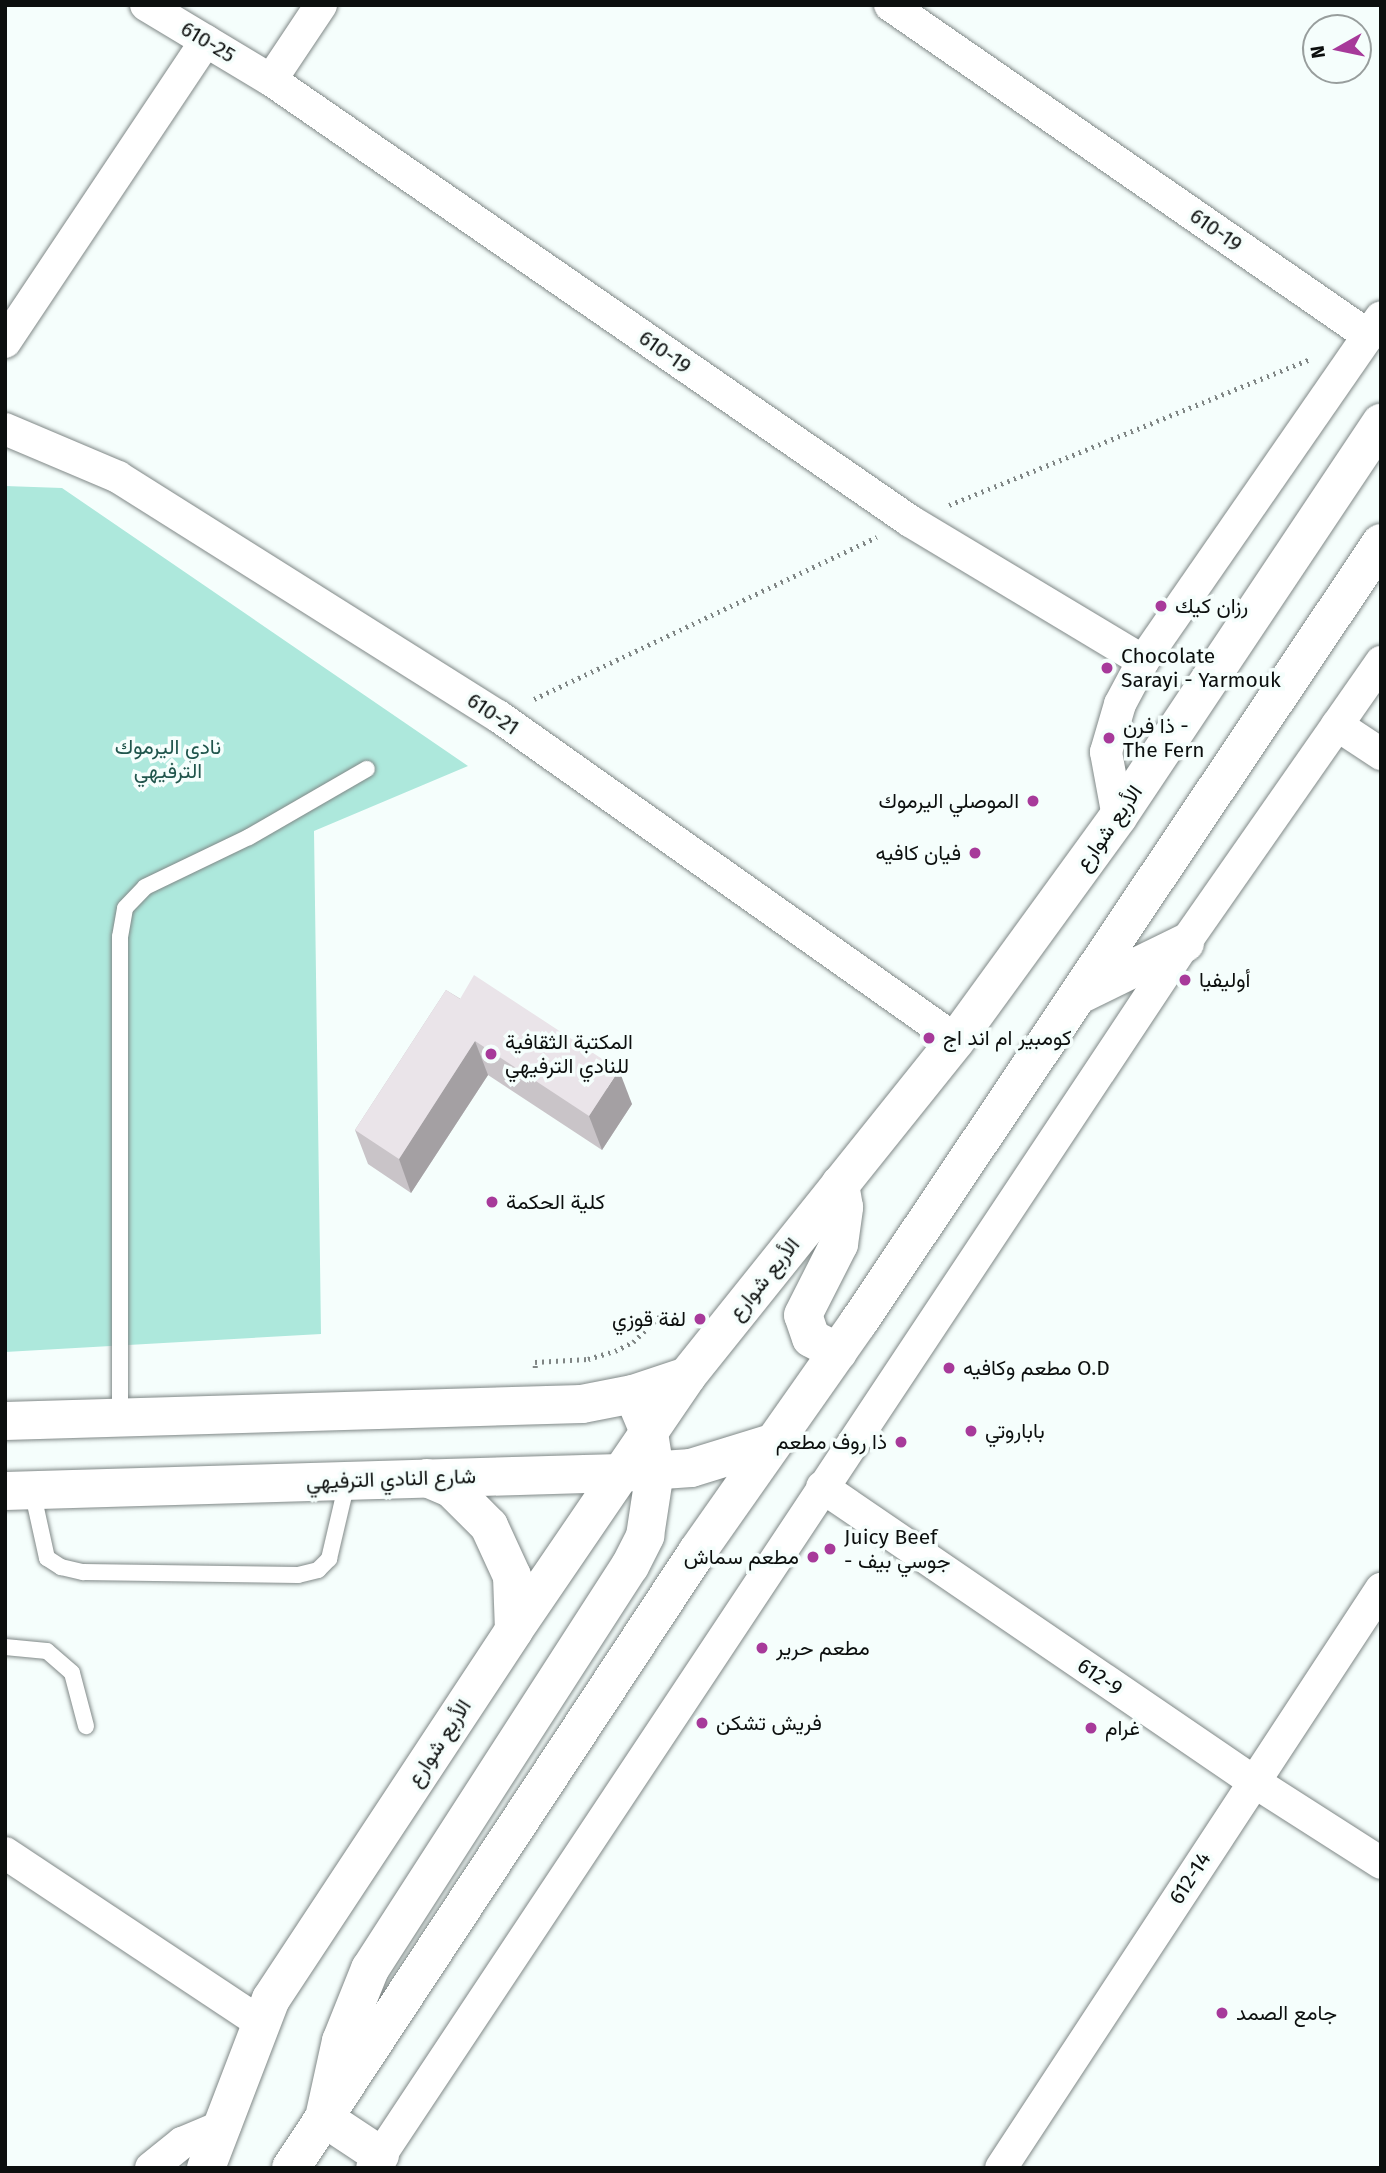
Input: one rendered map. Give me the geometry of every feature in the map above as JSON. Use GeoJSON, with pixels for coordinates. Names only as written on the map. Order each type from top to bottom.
{"type":"FeatureCollection","features":[{"type":"Feature","properties":{"kind":"main road","name":"الأربع شوارع"},"geometry":{"type":"LineString","coordinates":[[206,2168],[225,2125],[258,2022],[513,1630],[579,1535],[637,1472],[649,1432],[687,1376],[956,1040],[1118,817],[1381,424]]}},
{"type":"Feature","properties":{"kind":"main road"},"geometry":{"type":"LineString","coordinates":[[291,2168],[772,1443],[838,1352],[1381,543]]}},
{"type":"Feature","properties":{"kind":"main road"},"geometry":{"type":"LineString","coordinates":[[1079,995],[1185,943]]}},
{"type":"Feature","properties":{"kind":"main road"},"geometry":{"type":"LineString","coordinates":[[838,1352],[811,1338],[803,1315],[839,1244],[844,1207],[841,1184]]}},
{"type":"Feature","properties":{"kind":"main road"},"geometry":{"type":"LineString","coordinates":[[5,1421],[582,1404],[633,1394],[687,1376]]}},
{"type":"Feature","properties":{"kind":"main road"},"geometry":{"type":"LineString","coordinates":[[633,1394],[649,1432]]}},
{"type":"Feature","properties":{"kind":"main road","name":"شارع النادي الترفيهي"},"geometry":{"type":"LineString","coordinates":[[19,1490],[637,1472],[691,1468],[772,1443]]}},
{"type":"Feature","properties":{"kind":"main road"},"geometry":{"type":"LineString","coordinates":[[324,2118],[341,2041],[370,1969],[630,1566],[653,1504],[637,1472]]}},
{"type":"Feature","properties":{"kind":"main road"},"geometry":{"type":"LineString","coordinates":[[427,1478],[451,1488],[489,1526],[512,1576],[513,1630]]}},
{"type":"Feature","properties":{"kind":"main road"},"geometry":{"type":"LineString","coordinates":[[579,1535],[612,1538],[630,1566]]}},
{"type":"Feature","properties":{"kind":"main road"},"geometry":{"type":"LineString","coordinates":[[324,2118],[376,2161]]}},
{"type":"Feature","properties":{"kind":"street","name":"610-25"},"geometry":{"type":"LineString","coordinates":[[146,5],[271,80]]}},
{"type":"Feature","properties":{"kind":"street"},"geometry":{"type":"LineString","coordinates":[[271,80],[321,5]]}},
{"type":"Feature","properties":{"kind":"street","name":"610-19"},"geometry":{"type":"LineString","coordinates":[[890,5],[1375,326]]}},
{"type":"Feature","properties":{"kind":"street"},"geometry":{"type":"LineString","coordinates":[[5,342],[206,41]]}},
{"type":"Feature","properties":{"kind":"street","name":"610-19"},"geometry":{"type":"LineString","coordinates":[[271,80],[910,521],[1143,661]]}},
{"type":"Feature","properties":{"kind":"street"},"geometry":{"type":"LineString","coordinates":[[1118,817],[1106,752],[1120,704],[1143,661],[1375,326]]}},
{"type":"Feature","properties":{"kind":"street","name":"610-21"},"geometry":{"type":"LineString","coordinates":[[5,429],[118,477],[498,716],[956,1040]]}},
{"type":"Feature","properties":{"kind":"street"},"geometry":{"type":"LineString","coordinates":[[376,2161],[1185,943],[1381,662]]}},
{"type":"Feature","properties":{"kind":"street"},"geometry":{"type":"LineString","coordinates":[[1337,725],[1381,754]]}},
{"type":"Feature","properties":{"kind":"street","name":"612-9"},"geometry":{"type":"LineString","coordinates":[[822,1487],[1253,1782],[1381,1863]]}},
{"type":"Feature","properties":{"kind":"street","name":"612-14"},"geometry":{"type":"LineString","coordinates":[[1001,2168],[1381,1589]]}},
{"type":"Feature","properties":{"kind":"street"},"geometry":{"type":"LineString","coordinates":[[5,1853],[258,2022]]}},
{"type":"Feature","properties":{"kind":"street"},"geometry":{"type":"LineString","coordinates":[[151,2168],[182,2143],[225,2125]]}},
{"type":"Feature","properties":{"kind":"lane"},"geometry":{"type":"LineString","coordinates":[[120,1417],[120,937],[125,908],[145,887],[249,837],[367,769]]}},
{"type":"Feature","properties":{"kind":"lane"},"geometry":{"type":"LineString","coordinates":[[19,1490],[47,1558],[61,1567],[83,1572],[298,1575],[318,1570],[329,1559],[347,1480]]}},
{"type":"Feature","properties":{"kind":"lane"},"geometry":{"type":"LineString","coordinates":[[5,1647],[47,1651],[72,1673],[86,1726]]}},
{"type":"Feature","properties":{"kind":"green space","name":"نادي اليرموك الترفيهي"},"geometry":{"type":"Polygon","coordinates":[[[5,486],[62,488],[468,766],[314,831],[321,1334],[5,1352],[5,486]]]}},
{"type":"Feature","properties":{"kind":"building"},"geometry":{"type":"Polygon","coordinates":[[[474,975],[619,1070],[589,1116],[475,1041],[399,1159],[355,1130],[446,990],[460,999],[474,975]]]}},
{"type":"Feature","properties":{"kind":"place","name":"رزان كيك"},"geometry":{"type":"Point","coordinates":[1161,606]}},
{"type":"Feature","properties":{"kind":"place","name":"Chocolate Sarayi - Yarmouk"},"geometry":{"type":"Point","coordinates":[1107,668]}},
{"type":"Feature","properties":{"kind":"place","name":"ذا فرن - The Fern"},"geometry":{"type":"Point","coordinates":[1109,738]}},
{"type":"Feature","properties":{"kind":"place","name":"الموصلي اليرموك"},"geometry":{"type":"Point","coordinates":[1033,801]}},
{"type":"Feature","properties":{"kind":"place","name":"فيان كافيه"},"geometry":{"type":"Point","coordinates":[975,853]}},
{"type":"Feature","properties":{"kind":"place","name":"أوليفيا"},"geometry":{"type":"Point","coordinates":[1185,980]}},
{"type":"Feature","properties":{"kind":"place","name":"كومبير ام اند اج"},"geometry":{"type":"Point","coordinates":[929,1038]}},
{"type":"Feature","properties":{"kind":"place","name":"المكتبة الثقافية للنادي الترفيهي"},"geometry":{"type":"Point","coordinates":[491,1054]}},
{"type":"Feature","properties":{"kind":"place","name":"كلية الحكمة"},"geometry":{"type":"Point","coordinates":[492,1202]}},
{"type":"Feature","properties":{"kind":"place","name":"لفة قوزي"},"geometry":{"type":"Point","coordinates":[700,1319]}},
{"type":"Feature","properties":{"kind":"place","name":"مطعم وكافيه O.D"},"geometry":{"type":"Point","coordinates":[949,1368]}},
{"type":"Feature","properties":{"kind":"place","name":"باباروتي"},"geometry":{"type":"Point","coordinates":[971,1431]}},
{"type":"Feature","properties":{"kind":"place","name":"ذا روف مطعم"},"geometry":{"type":"Point","coordinates":[901,1442]}},
{"type":"Feature","properties":{"kind":"place","name":"Juicy Beef - جوسي بيف"},"geometry":{"type":"Point","coordinates":[830,1549]}},
{"type":"Feature","properties":{"kind":"place","name":"مطعم سماش"},"geometry":{"type":"Point","coordinates":[813,1557]}},
{"type":"Feature","properties":{"kind":"place","name":"مطعم حرير"},"geometry":{"type":"Point","coordinates":[762,1648]}},
{"type":"Feature","properties":{"kind":"place","name":"فريش تشكن"},"geometry":{"type":"Point","coordinates":[702,1723]}},
{"type":"Feature","properties":{"kind":"place","name":"غرام"},"geometry":{"type":"Point","coordinates":[1091,1728]}},
{"type":"Feature","properties":{"kind":"place","name":"جامع الصمد"},"geometry":{"type":"Point","coordinates":[1222,2013]}}]}
